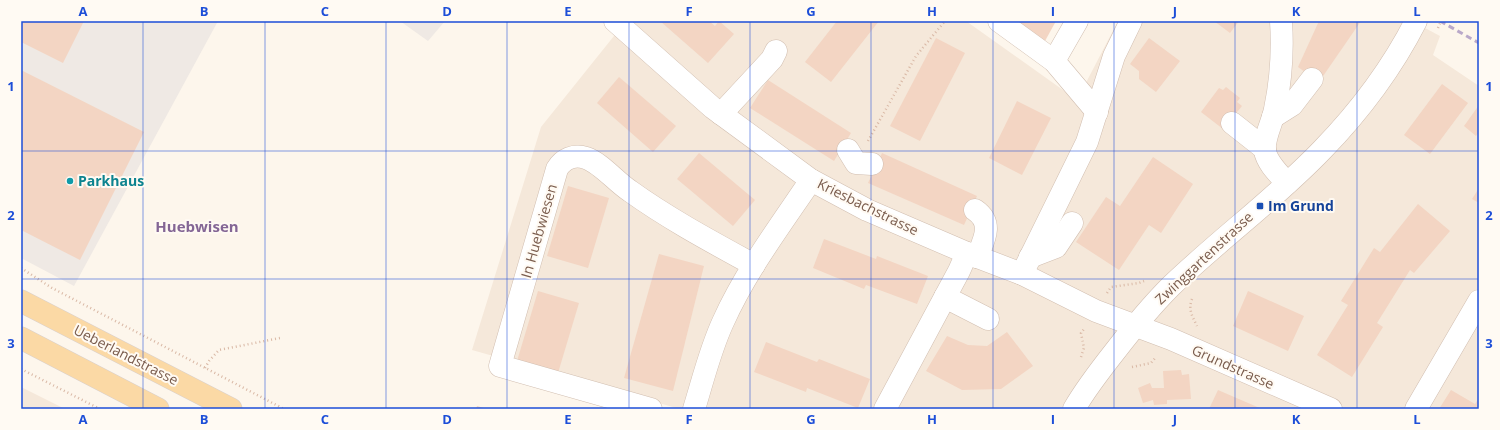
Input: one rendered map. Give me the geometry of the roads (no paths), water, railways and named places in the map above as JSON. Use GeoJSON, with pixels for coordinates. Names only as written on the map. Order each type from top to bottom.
{"type":"FeatureCollection","features":[{"type":"Feature","properties":{"kind":"main road","name":"Ueberlandstrasse"},"geometry":{"type":"LineString","coordinates":[[21,301],[231,409]]}},
{"type":"Feature","properties":{"kind":"main road"},"geometry":{"type":"LineString","coordinates":[[21,338],[158,409]]}},
{"type":"Feature","properties":{"kind":"street","name":"Kriesbachstrasse"},"geometry":{"type":"LineString","coordinates":[[615,21],[721,114],[811,180],[867,210],[972,255],[1026,265],[1096,311],[1135,326]]}},
{"type":"Feature","properties":{"kind":"street"},"geometry":{"type":"LineString","coordinates":[[999,21],[1054,61],[1098,112]]}},
{"type":"Feature","properties":{"kind":"street"},"geometry":{"type":"LineString","coordinates":[[1054,61],[1077,21]]}},
{"type":"Feature","properties":{"kind":"street"},"geometry":{"type":"LineString","coordinates":[[1026,265],[1087,142],[1098,112],[1114,56],[1131,21]]}},
{"type":"Feature","properties":{"kind":"street"},"geometry":{"type":"LineString","coordinates":[[1281,21],[1281,70],[1274,117],[1265,143],[1265,150],[1267,157],[1287,183]]}},
{"type":"Feature","properties":{"kind":"street","name":"Zwinggartenstrasse"},"geometry":{"type":"LineString","coordinates":[[1074,409],[1085,390],[1135,326],[1171,286],[1287,183],[1322,150],[1357,111],[1386,74],[1416,21]]}},
{"type":"Feature","properties":{"kind":"street"},"geometry":{"type":"LineString","coordinates":[[721,114],[772,59],[776,51]]}},
{"type":"Feature","properties":{"kind":"street"},"geometry":{"type":"LineString","coordinates":[[1274,117],[1292,105],[1312,79]]}},
{"type":"Feature","properties":{"kind":"street"},"geometry":{"type":"LineString","coordinates":[[1232,123],[1265,150]]}},
{"type":"Feature","properties":{"kind":"street","name":"In Huebwiesen"},"geometry":{"type":"LineString","coordinates":[[651,409],[500,366],[560,164],[567,159],[574,157],[585,158],[593,162],[635,195],[670,217],[754,265]]}},
{"type":"Feature","properties":{"kind":"street"},"geometry":{"type":"LineString","coordinates":[[694,409],[708,362],[722,324],[737,293],[811,180]]}},
{"type":"Feature","properties":{"kind":"street"},"geometry":{"type":"LineString","coordinates":[[886,409],[959,271],[972,255],[987,229],[982,215],[974,210]]}},
{"type":"Feature","properties":{"kind":"street"},"geometry":{"type":"LineString","coordinates":[[1026,265],[1056,247],[1072,223]]}},
{"type":"Feature","properties":{"kind":"street"},"geometry":{"type":"LineString","coordinates":[[945,297],[988,319]]}},
{"type":"Feature","properties":{"kind":"street"},"geometry":{"type":"LineString","coordinates":[[1416,409],[1479,301]]}},
{"type":"Feature","properties":{"kind":"street","name":"Grundstrasse"},"geometry":{"type":"LineString","coordinates":[[1135,326],[1171,339],[1330,409]]}},
{"type":"Feature","properties":{"kind":"railway"},"geometry":{"type":"LineString","coordinates":[[1440,21],[1479,43]]}},
{"type":"Feature","properties":{"kind":"place","name":"Parkhaus"},"geometry":{"type":"Point","coordinates":[70,181]}},
{"type":"Feature","properties":{"kind":"place","name":"Im Grund"},"geometry":{"type":"Point","coordinates":[1260,206]}},
{"type":"Feature","properties":{"kind":"district","name":"Huebwisen"},"geometry":{"type":"Point","coordinates":[197,227]}}]}
